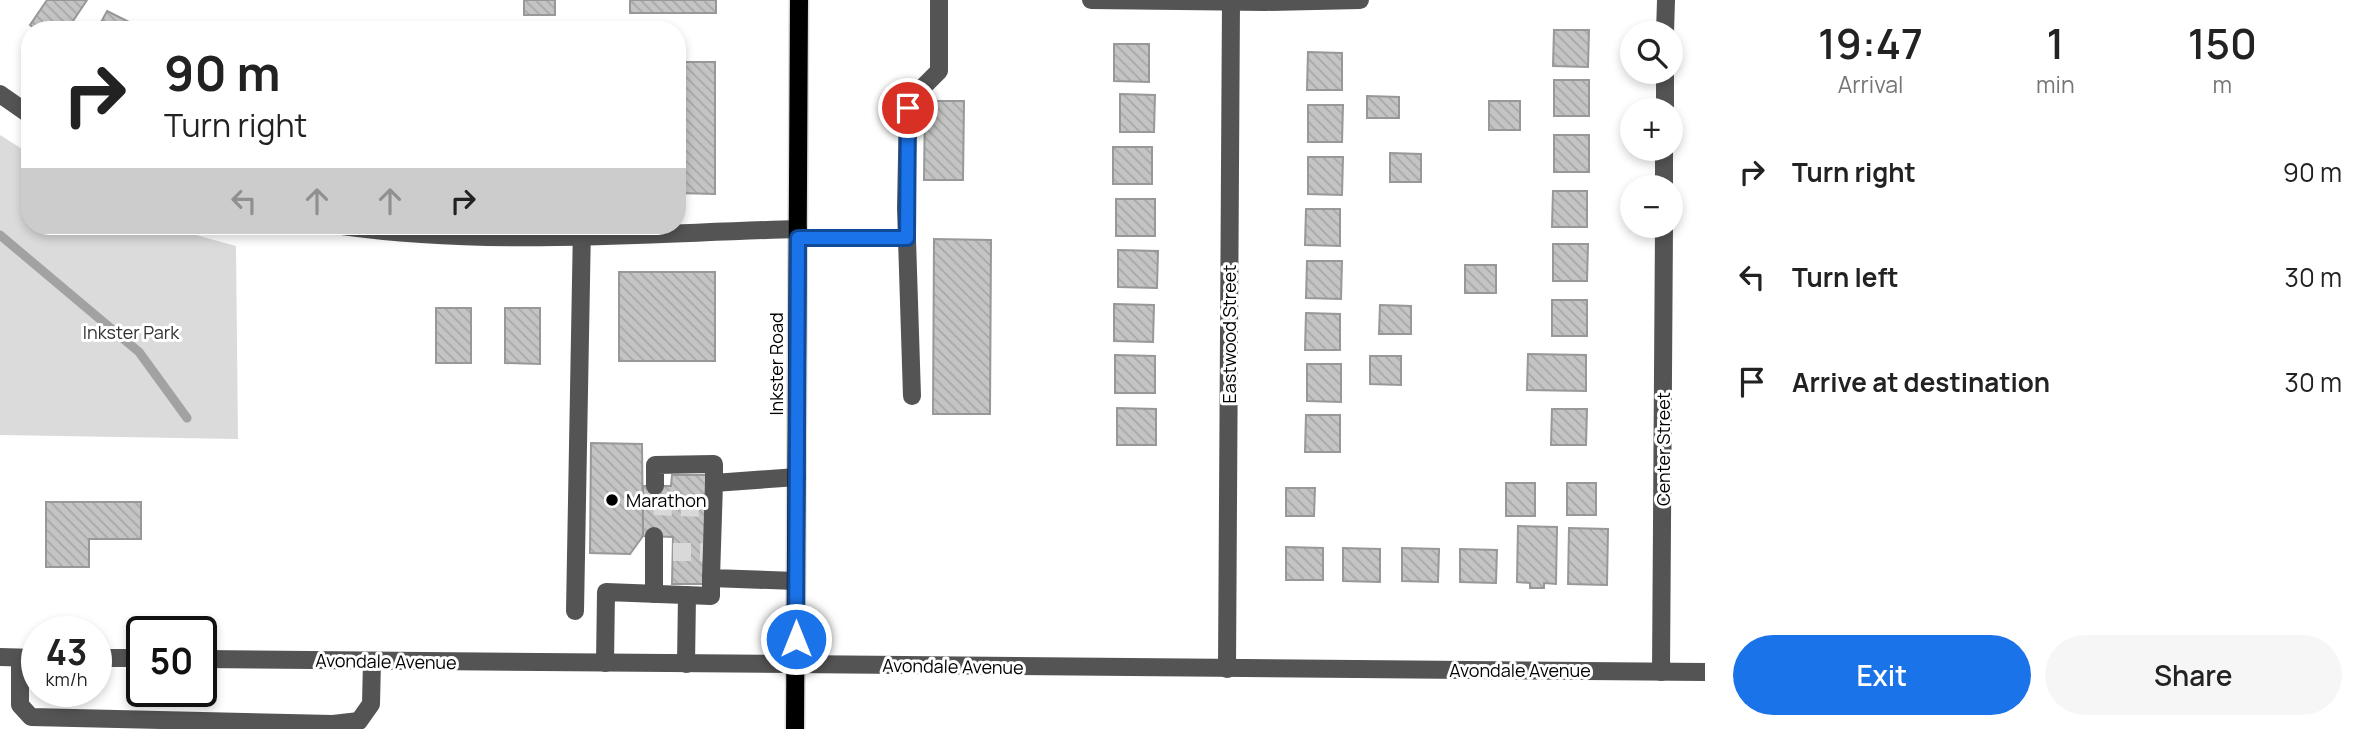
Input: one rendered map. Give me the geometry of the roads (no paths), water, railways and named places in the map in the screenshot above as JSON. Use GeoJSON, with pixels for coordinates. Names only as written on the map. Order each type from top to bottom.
{"type":"FeatureCollection","features":[{"type":"Feature","properties":{"kind":"main road","name":"Inkster Road"},"geometry":{"type":"LineString","coordinates":[[795,729],[799,0]]}},
{"type":"Feature","properties":{"kind":"street"},"geometry":{"type":"LineString","coordinates":[[912,396],[907,238],[908,108],[920,90],[939,71],[939,0]]}},
{"type":"Feature","properties":{"kind":"street"},"geometry":{"type":"LineString","coordinates":[[1091,0],[1360,0]]}},
{"type":"Feature","properties":{"kind":"street"},"geometry":{"type":"LineString","coordinates":[[1665,21],[1666,0]]}},
{"type":"Feature","properties":{"kind":"street","name":"Eastwood Street"},"geometry":{"type":"LineString","coordinates":[[1227,669],[1231,1]]}},
{"type":"Feature","properties":{"kind":"street"},"geometry":{"type":"LineString","coordinates":[[0,93],[21,108]]}},
{"type":"Feature","properties":{"kind":"street"},"geometry":{"type":"LineString","coordinates":[[686,232],[907,238]]}},
{"type":"Feature","properties":{"kind":"street"},"geometry":{"type":"LineString","coordinates":[[428,235],[496,238],[528,235]]}},
{"type":"Feature","properties":{"kind":"street"},"geometry":{"type":"LineString","coordinates":[[575,611],[582,235]]}},
{"type":"Feature","properties":{"kind":"street","name":"Center Street"},"geometry":{"type":"LineString","coordinates":[[1661,672],[1664,238]]}},
{"type":"Feature","properties":{"kind":"street"},"geometry":{"type":"LineString","coordinates":[[605,663],[606,592],[711,596],[710,508],[714,464],[655,465],[655,486]]}},
{"type":"Feature","properties":{"kind":"street"},"geometry":{"type":"LineString","coordinates":[[714,483],[797,477]]}},
{"type":"Feature","properties":{"kind":"street"},"geometry":{"type":"LineString","coordinates":[[654,594],[654,544],[673,552]]}},
{"type":"Feature","properties":{"kind":"street"},"geometry":{"type":"LineString","coordinates":[[711,578],[796,581]]}},
{"type":"Feature","properties":{"kind":"street"},"geometry":{"type":"LineString","coordinates":[[686,664],[687,595]]}},
{"type":"Feature","properties":{"kind":"street"},"geometry":{"type":"LineString","coordinates":[[0,657],[21,658]]}},
{"type":"Feature","properties":{"kind":"street","name":"Avondale Avenue"},"geometry":{"type":"LineString","coordinates":[[217,659],[1705,672]]}},
{"type":"Feature","properties":{"kind":"street"},"geometry":{"type":"LineString","coordinates":[[22,707],[31,717],[333,724],[359,720],[371,704],[372,661]]}},
{"type":"Feature","properties":{"kind":"waterway"},"geometry":{"type":"LineString","coordinates":[[0,235],[139,352],[187,418]]}},
{"type":"Feature","properties":{"kind":"tunnel"},"geometry":{"type":"LineString","coordinates":[[654,506],[707,508]]}},
{"type":"Feature","properties":{"kind":"tunnel"},"geometry":{"type":"LineString","coordinates":[[673,552],[706,552]]}},
{"type":"Feature","properties":{"kind":"place","name":"Marathon"},"geometry":{"type":"Point","coordinates":[612,500]}},
{"type":"Feature","properties":{"kind":"park label","name":"Inkster Park"},"geometry":{"type":"Point","coordinates":[131,332]}}]}
